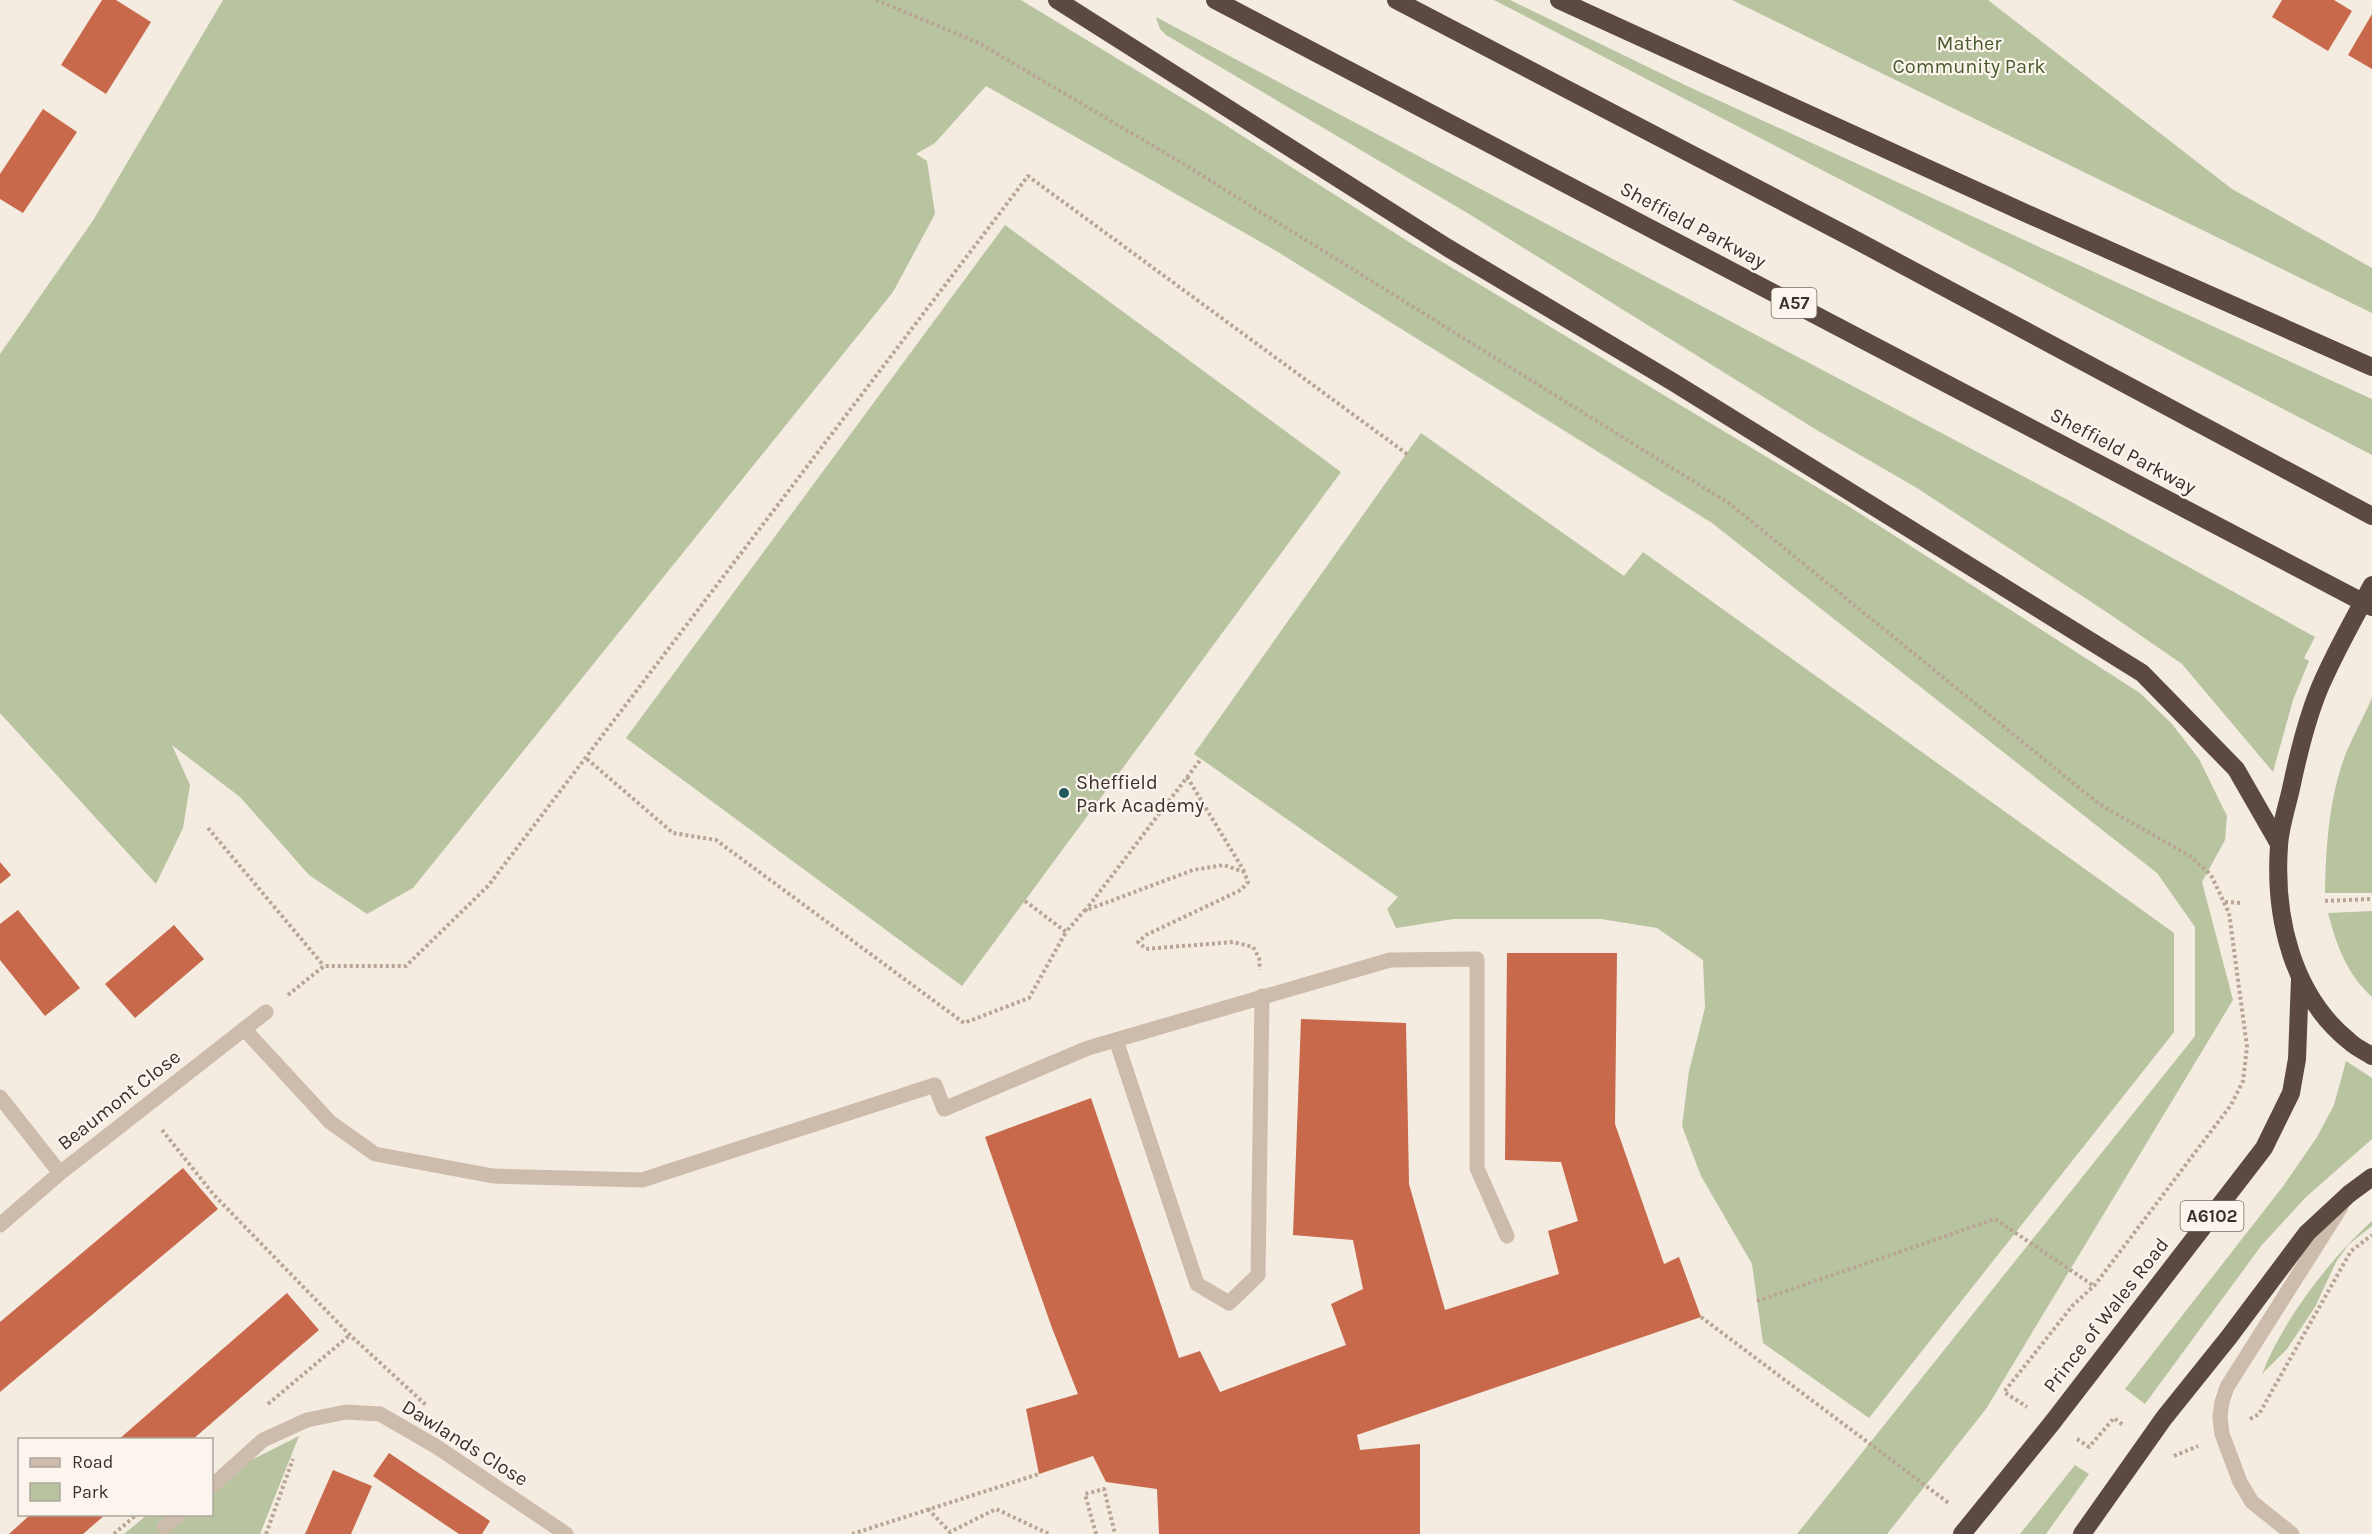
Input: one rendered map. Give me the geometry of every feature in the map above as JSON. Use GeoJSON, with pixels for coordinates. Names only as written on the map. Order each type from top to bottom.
{"type":"FeatureCollection","features":[{"type":"Feature","properties":{"kind":"highway"},"geometry":{"type":"LineString","coordinates":[[1057,0],[1448,248],[1673,382],[2142,673],[2236,769],[2279,844]]}},
{"type":"Feature","properties":{"kind":"highway","name":"Sheffield Parkway"},"geometry":{"type":"LineString","coordinates":[[1215,0],[2372,607]]}},
{"type":"Feature","properties":{"kind":"highway"},"geometry":{"type":"LineString","coordinates":[[1396,0],[1862,244],[2372,516]]}},
{"type":"Feature","properties":{"kind":"highway"},"geometry":{"type":"LineString","coordinates":[[1558,0],[2021,211],[2372,367]]}},
{"type":"Feature","properties":{"kind":"highway","name":"A6102"},"geometry":{"type":"LineString","coordinates":[[2372,585],[2320,688],[2301,742],[2279,844],[2278,880],[2289,952],[2300,979],[2319,1012],[2349,1042],[2372,1056]]}},
{"type":"Feature","properties":{"kind":"highway","name":"Prince of Wales Road"},"geometry":{"type":"LineString","coordinates":[[1962,1534],[2052,1423],[2264,1148],[2291,1093],[2297,1059],[2300,979]]}},
{"type":"Feature","properties":{"kind":"highway"},"geometry":{"type":"LineString","coordinates":[[2082,1534],[2164,1418],[2229,1337],[2307,1233],[2349,1194],[2372,1178]]}},
{"type":"Feature","properties":{"kind":"street"},"geometry":{"type":"LineString","coordinates":[[244,1029],[330,1122],[375,1154],[493,1176],[642,1180],[934,1085],[944,1109],[1088,1048],[1390,960],[1477,960],[1477,1168],[1507,1236]]}},
{"type":"Feature","properties":{"kind":"street"},"geometry":{"type":"LineString","coordinates":[[1116,1040],[1197,1284],[1229,1303],[1258,1275],[1262,996]]}},
{"type":"Feature","properties":{"kind":"street","name":"Beaumont Close"},"geometry":{"type":"LineString","coordinates":[[0,1225],[60,1173],[266,1012]]}},
{"type":"Feature","properties":{"kind":"street"},"geometry":{"type":"LineString","coordinates":[[0,1097],[60,1173]]}},
{"type":"Feature","properties":{"kind":"street"},"geometry":{"type":"LineString","coordinates":[[2292,1534],[2252,1502],[2240,1482],[2222,1434],[2220,1410],[2227,1387],[2349,1194]]}},
{"type":"Feature","properties":{"kind":"street","name":"Dawlands Close"},"geometry":{"type":"LineString","coordinates":[[213,1485],[263,1440],[307,1420],[346,1412],[380,1414],[437,1447],[566,1534]]}},
{"type":"Feature","properties":{"kind":"street"},"geometry":{"type":"LineString","coordinates":[[164,1527],[178,1516]]}},
{"type":"Feature","properties":{"kind":"path"},"geometry":{"type":"LineString","coordinates":[[876,0],[979,43],[1172,157],[1730,504],[2099,804],[2190,856],[2211,875],[2229,913],[2247,1047],[2243,1081],[2231,1106],[2094,1286],[2073,1305],[2004,1392],[2089,1447],[2114,1418],[2172,1458],[2259,1414],[2351,1251],[2372,1235]]}},
{"type":"Feature","properties":{"kind":"path"},"geometry":{"type":"LineString","coordinates":[[266,1012],[324,966],[406,966],[488,886],[1028,176],[1407,454]]}},
{"type":"Feature","properties":{"kind":"path"},"geometry":{"type":"LineString","coordinates":[[586,759],[673,833],[716,840],[964,1023],[1029,998],[1066,932],[1201,759]]}},
{"type":"Feature","properties":{"kind":"path"},"geometry":{"type":"LineString","coordinates":[[1187,777],[1248,882],[1241,890],[1146,935],[1138,942],[1146,950],[1233,942],[1252,947],[1259,958],[1262,996]]}},
{"type":"Feature","properties":{"kind":"path"},"geometry":{"type":"LineString","coordinates":[[208,828],[324,966]]}},
{"type":"Feature","properties":{"kind":"path"},"geometry":{"type":"LineString","coordinates":[[1084,911],[1193,870],[1224,865],[1244,872]]}},
{"type":"Feature","properties":{"kind":"path"},"geometry":{"type":"LineString","coordinates":[[2325,901],[2372,899]]}},
{"type":"Feature","properties":{"kind":"path"},"geometry":{"type":"LineString","coordinates":[[1025,901],[1066,932]]}},
{"type":"Feature","properties":{"kind":"path"},"geometry":{"type":"LineString","coordinates":[[2225,902],[2242,903]]}},
{"type":"Feature","properties":{"kind":"path"},"geometry":{"type":"LineString","coordinates":[[143,1107],[214,1195],[350,1335],[437,1415],[437,1447]]}},
{"type":"Feature","properties":{"kind":"path"},"geometry":{"type":"LineString","coordinates":[[1757,1301],[1995,1219],[2094,1286]]}},
{"type":"Feature","properties":{"kind":"path"},"geometry":{"type":"LineString","coordinates":[[1701,1317],[1925,1486]]}},
{"type":"Feature","properties":{"kind":"path"},"geometry":{"type":"LineString","coordinates":[[266,1406],[350,1335]]}},
{"type":"Feature","properties":{"kind":"path"},"geometry":{"type":"LineString","coordinates":[[266,1534],[307,1420]]}},
{"type":"Feature","properties":{"kind":"path"},"geometry":{"type":"LineString","coordinates":[[852,1534],[1039,1474]]}},
{"type":"Feature","properties":{"kind":"path"},"geometry":{"type":"LineString","coordinates":[[1096,1534],[1085,1494],[1104,1489],[1116,1534]]}},
{"type":"Feature","properties":{"kind":"path"},"geometry":{"type":"LineString","coordinates":[[928,1509],[950,1532],[996,1509],[1049,1534]]}},
{"type":"Feature","properties":{"kind":"path"},"geometry":{"type":"LineString","coordinates":[[114,1534],[136,1516]]}},
{"type":"Feature","properties":{"kind":"green space"},"geometry":{"type":"Polygon","coordinates":[[[223,0],[1021,0],[1205,112],[1409,242],[1845,504],[2140,693],[2172,724],[2199,759],[2227,816],[2225,840],[2202,882],[2233,1000],[1986,1409],[1887,1534],[1797,1534],[2195,1036],[2195,927],[2157,873],[1712,523],[1278,252],[986,86],[935,143],[916,154],[927,161],[935,214],[893,292],[413,888],[367,914],[309,875],[240,797],[172,745],[190,785],[183,828],[156,884],[0,713],[0,354],[94,219],[223,0]]]}},
{"type":"Feature","properties":{"kind":"green space"},"geometry":{"type":"Polygon","coordinates":[[[1494,0],[1510,0],[1687,86],[2372,399],[2372,455],[1494,0]]]}},
{"type":"Feature","properties":{"kind":"green space","name":"Mather Community Park"},"geometry":{"type":"Polygon","coordinates":[[[1732,0],[1988,0],[2232,189],[2372,268],[2372,313],[1732,0]]]}},
{"type":"Feature","properties":{"kind":"green space"},"geometry":{"type":"Polygon","coordinates":[[[1156,17],[2066,499],[2315,637],[2304,658],[2309,661],[2293,700],[2273,772],[2182,664],[2108,613],[1917,488],[1820,432],[1469,214],[1166,35],[1160,29],[1156,17]]]}},
{"type":"Feature","properties":{"kind":"green space"},"geometry":{"type":"Polygon","coordinates":[[[1005,225],[1341,472],[962,986],[626,738],[1005,225]]]}},
{"type":"Feature","properties":{"kind":"green space"},"geometry":{"type":"Polygon","coordinates":[[[1421,433],[1624,576],[1643,552],[2174,933],[2174,1032],[1869,1418],[1763,1343],[1752,1264],[1701,1176],[1682,1126],[1689,1071],[1705,1008],[1703,960],[1657,928],[1601,919],[1454,919],[1396,928],[1387,909],[1398,897],[1194,754],[1421,433]]]}},
{"type":"Feature","properties":{"kind":"green space"},"geometry":{"type":"Polygon","coordinates":[[[2372,698],[2372,893],[2325,893],[2332,804],[2340,770],[2372,698]]]}},
{"type":"Feature","properties":{"kind":"green space"},"geometry":{"type":"Polygon","coordinates":[[[2372,911],[2372,997],[2349,969],[2335,937],[2328,913],[2372,911]]]}},
{"type":"Feature","properties":{"kind":"green space"},"geometry":{"type":"Polygon","coordinates":[[[2346,1061],[2372,1078],[2372,1139],[2306,1197],[2261,1246],[2145,1404],[2125,1389],[2284,1185],[2317,1137],[2334,1105],[2346,1061]]]}},
{"type":"Feature","properties":{"kind":"green space"},"geometry":{"type":"Polygon","coordinates":[[[2372,1221],[2372,1226],[2350,1244],[2356,1237],[2372,1221]]]}},
{"type":"Feature","properties":{"kind":"green space"},"geometry":{"type":"Polygon","coordinates":[[[2347,1247],[2336,1262],[2315,1307],[2287,1349],[2262,1374],[2282,1333],[2309,1292],[2347,1247]]]}},
{"type":"Feature","properties":{"kind":"green space"},"geometry":{"type":"Polygon","coordinates":[[[299,1436],[260,1534],[124,1534],[146,1516],[213,1516],[213,1479],[299,1436]]]}},
{"type":"Feature","properties":{"kind":"green space"},"geometry":{"type":"Polygon","coordinates":[[[2075,1465],[2089,1474],[2046,1534],[2020,1534],[2075,1465]]]}},
{"type":"Feature","properties":{"kind":"building"},"geometry":{"type":"Polygon","coordinates":[[[102,0],[116,0],[151,22],[106,94],[61,65],[102,0]]]}},
{"type":"Feature","properties":{"kind":"building"},"geometry":{"type":"Polygon","coordinates":[[[2282,0],[2334,0],[2352,11],[2328,51],[2272,17],[2282,0]]]}},
{"type":"Feature","properties":{"kind":"building"},"geometry":{"type":"Polygon","coordinates":[[[2372,14],[2372,69],[2348,55],[2372,14]]]}},
{"type":"Feature","properties":{"kind":"building"},"geometry":{"type":"Polygon","coordinates":[[[43,109],[77,132],[23,213],[0,199],[0,174],[43,109]]]}},
{"type":"Feature","properties":{"kind":"building"},"geometry":{"type":"Polygon","coordinates":[[[0,862],[11,875],[0,884],[0,862]]]}},
{"type":"Feature","properties":{"kind":"building"},"geometry":{"type":"Polygon","coordinates":[[[18,910],[80,988],[45,1016],[0,960],[0,924],[18,910]]]}},
{"type":"Feature","properties":{"kind":"building"},"geometry":{"type":"Polygon","coordinates":[[[174,925],[204,959],[135,1018],[105,984],[174,925]]]}},
{"type":"Feature","properties":{"kind":"building"},"geometry":{"type":"Polygon","coordinates":[[[1507,953],[1617,953],[1615,1124],[1664,1264],[1679,1257],[1701,1317],[1357,1435],[1360,1450],[1420,1444],[1420,1534],[1159,1534],[1157,1489],[1106,1482],[1093,1456],[1039,1474],[1026,1409],[1078,1394],[1052,1328],[985,1137],[1091,1098],[1179,1358],[1200,1351],[1220,1392],[1346,1345],[1331,1304],[1363,1289],[1353,1240],[1293,1235],[1301,1019],[1406,1023],[1409,1184],[1445,1310],[1559,1274],[1548,1231],[1578,1221],[1561,1162],[1505,1160],[1507,953]]]}},
{"type":"Feature","properties":{"kind":"building"},"geometry":{"type":"Polygon","coordinates":[[[183,1168],[218,1209],[0,1392],[0,1322],[183,1168]]]}},
{"type":"Feature","properties":{"kind":"building"},"geometry":{"type":"Polygon","coordinates":[[[287,1293],[319,1330],[194,1438],[120,1438],[287,1293]]]}},
{"type":"Feature","properties":{"kind":"building"},"geometry":{"type":"Polygon","coordinates":[[[389,1453],[490,1521],[482,1534],[459,1534],[373,1476],[389,1453]]]}},
{"type":"Feature","properties":{"kind":"building"},"geometry":{"type":"Polygon","coordinates":[[[333,1470],[372,1486],[351,1534],[305,1534],[333,1470]]]}},
{"type":"Feature","properties":{"kind":"building"},"geometry":{"type":"Polygon","coordinates":[[[29,1516],[104,1516],[83,1534],[9,1534],[29,1516]]]}},
{"type":"Feature","properties":{"kind":"place","name":"Sheffield Park Academy"},"geometry":{"type":"Point","coordinates":[1064,793]}}]}
